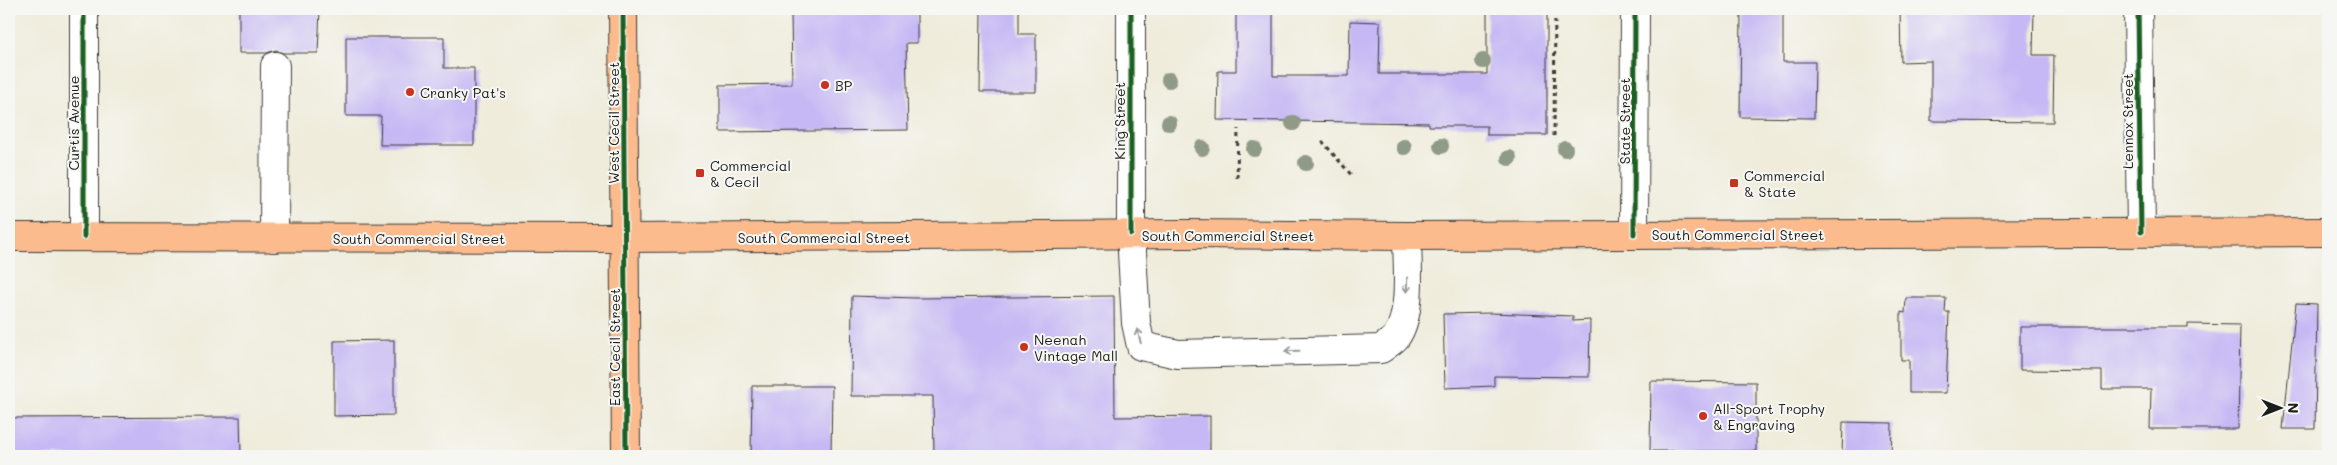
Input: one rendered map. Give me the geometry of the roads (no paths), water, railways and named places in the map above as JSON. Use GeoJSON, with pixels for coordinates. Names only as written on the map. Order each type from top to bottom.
{"type":"FeatureCollection","features":[{"type":"Feature","properties":{"kind":"main road","name":"West Cecil Street"},"geometry":{"type":"LineString","coordinates":[[623,9],[625,238]]}},
{"type":"Feature","properties":{"kind":"main road","name":"South Commercial Street"},"geometry":{"type":"LineString","coordinates":[[9,237],[625,238],[1131,234],[1407,236],[2328,232]]}},
{"type":"Feature","properties":{"kind":"main road","name":"East Cecil Street"},"geometry":{"type":"LineString","coordinates":[[625,238],[626,456]]}},
{"type":"Feature","properties":{"kind":"street","name":"Curtis Avenue"},"geometry":{"type":"LineString","coordinates":[[84,9],[84,237]]}},
{"type":"Feature","properties":{"kind":"street","name":"King Street"},"geometry":{"type":"LineString","coordinates":[[1130,9],[1131,234],[1136,324],[1141,346],[1178,354],[1381,349],[1396,337],[1404,319],[1407,292],[1407,236]]}},
{"type":"Feature","properties":{"kind":"street","name":"State Street"},"geometry":{"type":"LineString","coordinates":[[1634,234],[1635,9]]}},
{"type":"Feature","properties":{"kind":"street","name":"Lennox Street"},"geometry":{"type":"LineString","coordinates":[[2138,9],[2141,232]]}},
{"type":"Feature","properties":{"kind":"street"},"geometry":{"type":"LineString","coordinates":[[274,238],[275,66]]}},
{"type":"Feature","properties":{"kind":"place","name":"BP"},"geometry":{"type":"Point","coordinates":[825,85]}},
{"type":"Feature","properties":{"kind":"place","name":"Cranky Pat's"},"geometry":{"type":"Point","coordinates":[410,92]}},
{"type":"Feature","properties":{"kind":"place","name":"Commercial & Cecil"},"geometry":{"type":"Point","coordinates":[700,173]}},
{"type":"Feature","properties":{"kind":"place","name":"Commercial & State"},"geometry":{"type":"Point","coordinates":[1734,183]}},
{"type":"Feature","properties":{"kind":"place","name":"Neenah Vintage Mall"},"geometry":{"type":"Point","coordinates":[1024,347]}},
{"type":"Feature","properties":{"kind":"place","name":"All-Sport Trophy & Engraving"},"geometry":{"type":"Point","coordinates":[1703,416]}}]}
